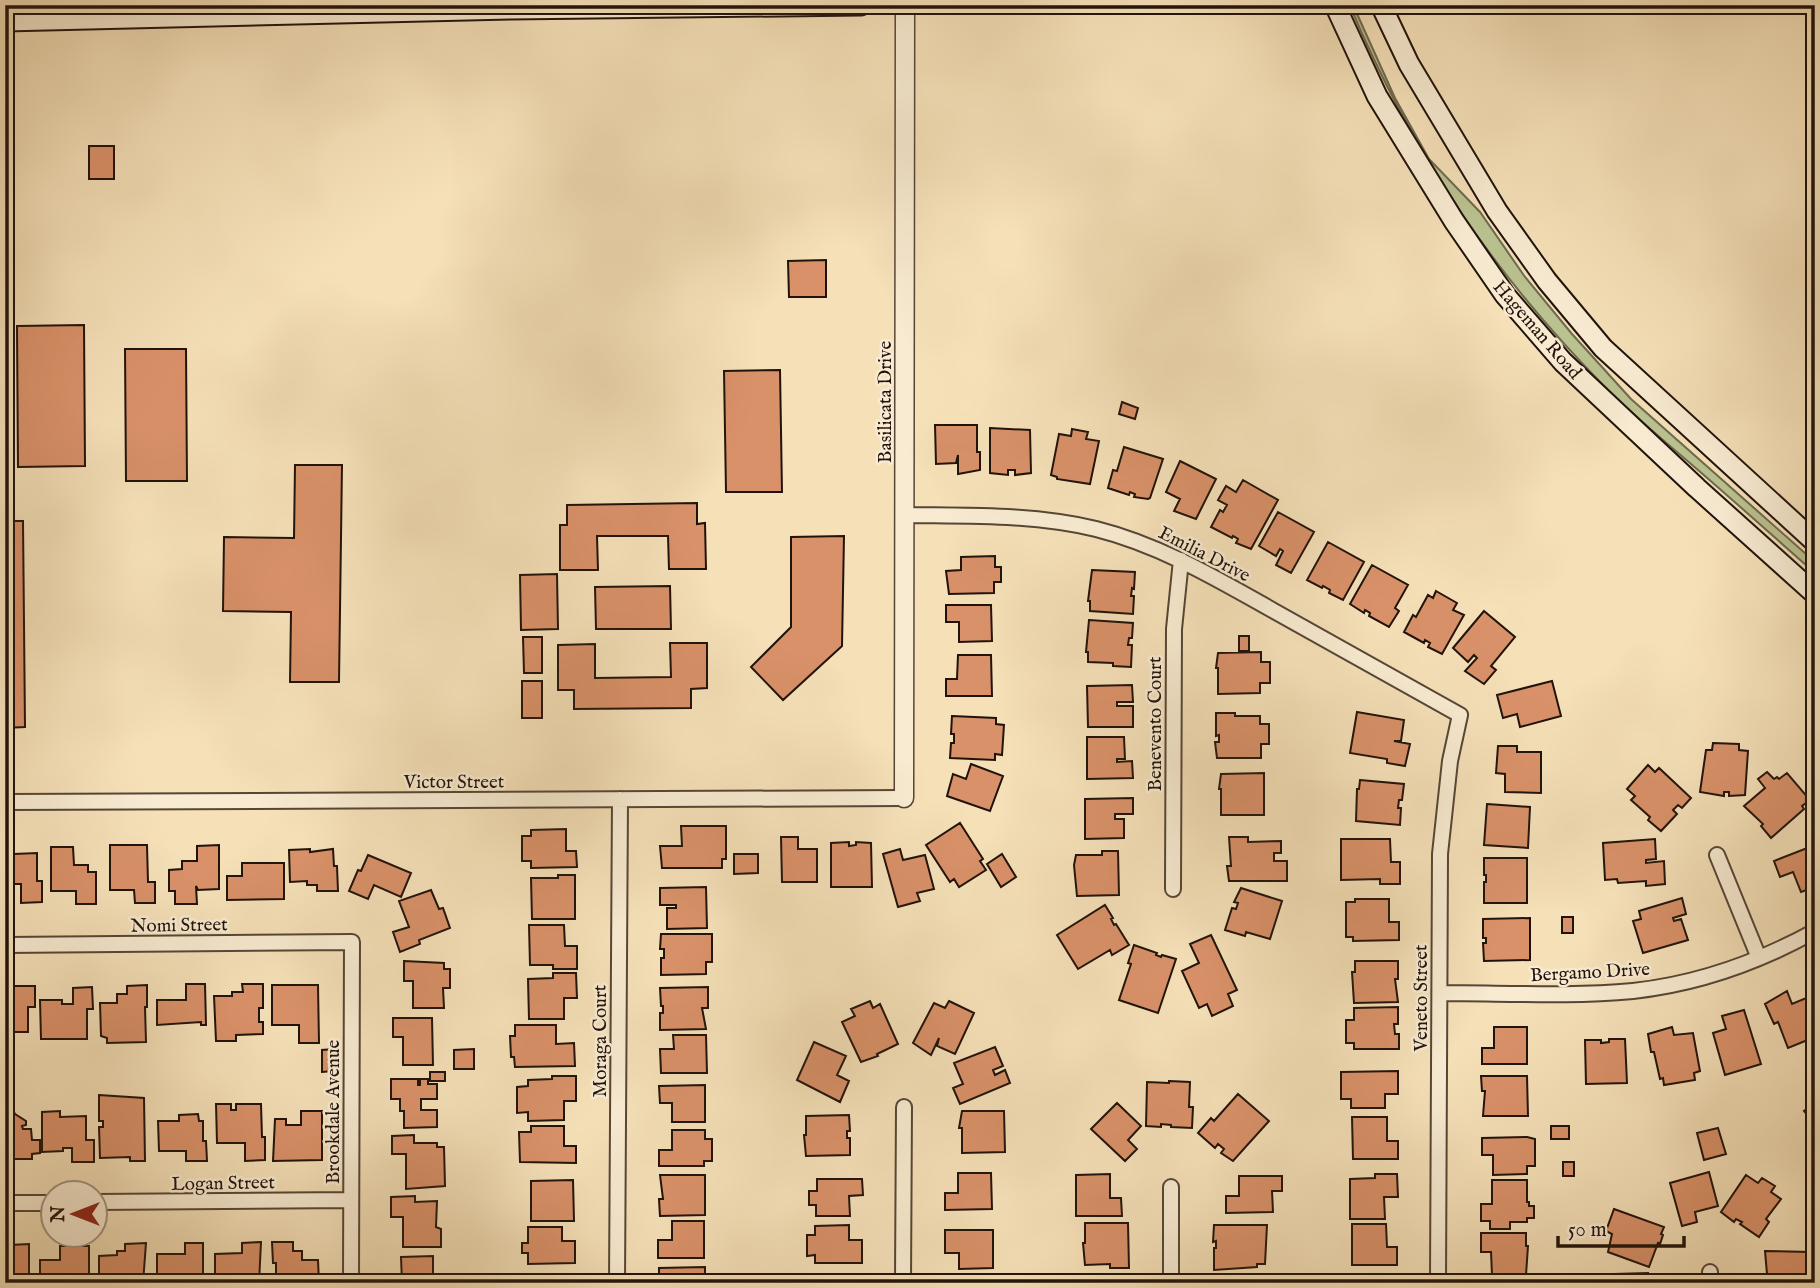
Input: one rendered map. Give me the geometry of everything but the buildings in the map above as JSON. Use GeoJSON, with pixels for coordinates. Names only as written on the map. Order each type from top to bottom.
{"type":"FeatureCollection","features":[{"type":"Feature","properties":{"kind":"main road"},"geometry":{"type":"LineString","coordinates":[[5,21],[861,5]]}},
{"type":"Feature","properties":{"kind":"main road","name":"Hageman Road"},"geometry":{"type":"LineString","coordinates":[[1335,5],[1377,96],[1454,221],[1505,295],[1563,362],[1815,594]]}},
{"type":"Feature","properties":{"kind":"main road","name":"Hageman Road"},"geometry":{"type":"LineString","coordinates":[[1381,5],[1409,65],[1490,200],[1547,281],[1603,348],[1815,542]]}},
{"type":"Feature","properties":{"kind":"street","name":"Basilicata Drive"},"geometry":{"type":"LineString","coordinates":[[904,798],[905,5]]}},
{"type":"Feature","properties":{"kind":"street","name":"Emilia Drive"},"geometry":{"type":"LineString","coordinates":[[905,515],[1001,516],[1050,520],[1109,533],[1181,560],[1460,715]]}},
{"type":"Feature","properties":{"kind":"street","name":"Benevento Court"},"geometry":{"type":"LineString","coordinates":[[1173,889],[1174,629],[1181,560]]}},
{"type":"Feature","properties":{"kind":"street","name":"Veneto Street"},"geometry":{"type":"LineString","coordinates":[[1438,1283],[1443,818],[1450,761],[1460,715]]}},
{"type":"Feature","properties":{"kind":"street","name":"Victor Street"},"geometry":{"type":"LineString","coordinates":[[5,802],[904,798]]}},
{"type":"Feature","properties":{"kind":"street","name":"Moraga Court"},"geometry":{"type":"LineString","coordinates":[[617,1283],[620,799]]}},
{"type":"Feature","properties":{"kind":"street"},"geometry":{"type":"LineString","coordinates":[[1717,855],[1759,958]]}},
{"type":"Feature","properties":{"kind":"street","name":"Bergamo Drive"},"geometry":{"type":"LineString","coordinates":[[1440,993],[1596,993],[1677,984],[1719,973],[1759,958],[1815,931]]}},
{"type":"Feature","properties":{"kind":"street","name":"Nomi Street"},"geometry":{"type":"LineString","coordinates":[[5,945],[352,942]]}},
{"type":"Feature","properties":{"kind":"street","name":"Brookdale Avenue"},"geometry":{"type":"LineString","coordinates":[[351,1283],[352,942]]}},
{"type":"Feature","properties":{"kind":"street"},"geometry":{"type":"LineString","coordinates":[[903,1283],[904,1107]]}},
{"type":"Feature","properties":{"kind":"street"},"geometry":{"type":"LineString","coordinates":[[1171,1187],[1171,1283]]}},
{"type":"Feature","properties":{"kind":"street","name":"Logan Street"},"geometry":{"type":"LineString","coordinates":[[108,1202],[351,1200]]}},
{"type":"Feature","properties":{"kind":"street"},"geometry":{"type":"LineString","coordinates":[[5,1203],[38,1203]]}},
{"type":"Feature","properties":{"kind":"green space"},"geometry":{"type":"Polygon","coordinates":[[[1353,5],[1395,98],[1429,159],[1480,212],[1525,277],[1631,399],[1815,562],[1815,573],[1618,400],[1529,303],[1493,258],[1429,162],[1374,60],[1350,6],[1353,5]]]}}]}
